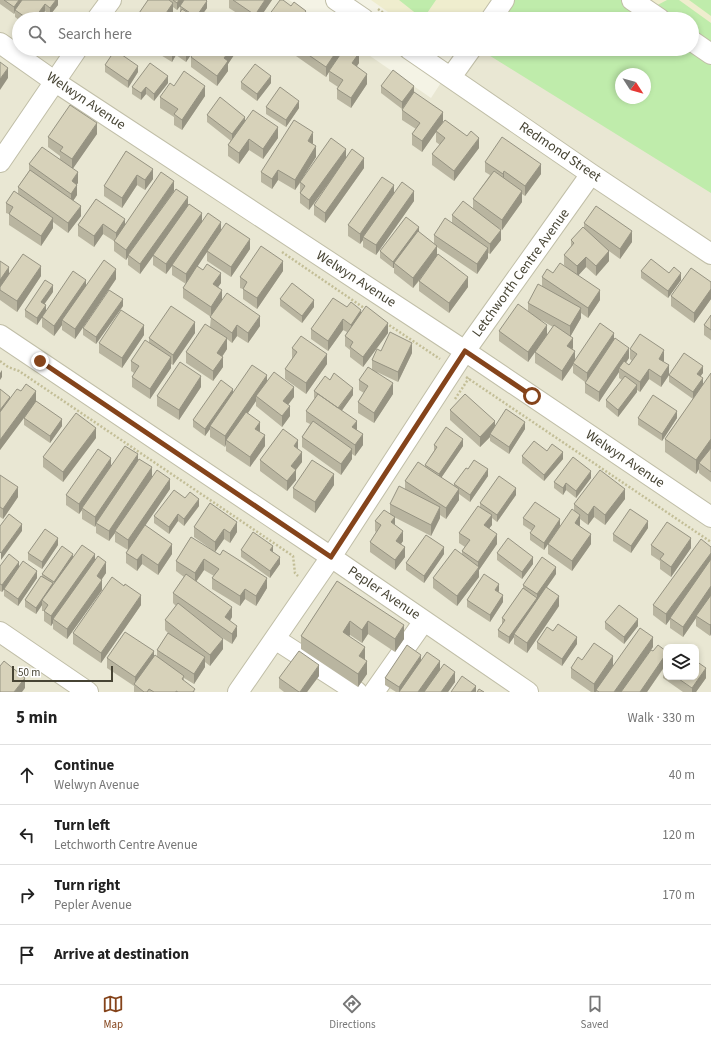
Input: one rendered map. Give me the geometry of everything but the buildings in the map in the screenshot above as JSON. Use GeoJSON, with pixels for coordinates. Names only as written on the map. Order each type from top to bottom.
{"type":"FeatureCollection","features":[{"type":"Feature","properties":{"kind":"street"},"geometry":{"type":"LineString","coordinates":[[103,12],[111,0]]}},
{"type":"Feature","properties":{"kind":"street"},"geometry":{"type":"LineString","coordinates":[[336,0],[354,12]]}},
{"type":"Feature","properties":{"kind":"street"},"geometry":{"type":"LineString","coordinates":[[496,12],[504,0]]}},
{"type":"Feature","properties":{"kind":"street"},"geometry":{"type":"LineString","coordinates":[[632,0],[650,12]]}},
{"type":"Feature","properties":{"kind":"street","name":"Welwyn Avenue"},"geometry":{"type":"LineString","coordinates":[[0,43],[12,51]]}},
{"type":"Feature","properties":{"kind":"street"},"geometry":{"type":"LineString","coordinates":[[699,46],[711,54]]}},
{"type":"Feature","properties":{"kind":"street","name":"Welwyn Avenue"},"geometry":{"type":"LineString","coordinates":[[18,56],[54,81],[465,351],[711,517]]}},
{"type":"Feature","properties":{"kind":"street"},"geometry":{"type":"LineString","coordinates":[[0,162],[71,56]]}},
{"type":"Feature","properties":{"kind":"street","name":"Redmond Street"},"geometry":{"type":"LineString","coordinates":[[420,56],[591,174],[711,254]]}},
{"type":"Feature","properties":{"kind":"street"},"geometry":{"type":"LineString","coordinates":[[451,77],[466,56]]}},
{"type":"Feature","properties":{"kind":"street","name":"Letchworth Centre Avenue"},"geometry":{"type":"LineString","coordinates":[[238,692],[331,557],[465,351],[591,174]]}},
{"type":"Feature","properties":{"kind":"street","name":"Pepler Avenue"},"geometry":{"type":"LineString","coordinates":[[0,335],[331,557],[528,692]]}},
{"type":"Feature","properties":{"kind":"street"},"geometry":{"type":"LineString","coordinates":[[374,692],[424,621]]}},
{"type":"Feature","properties":{"kind":"street"},"geometry":{"type":"LineString","coordinates":[[0,632],[88,692]]}},
{"type":"Feature","properties":{"kind":"street"},"geometry":{"type":"LineString","coordinates":[[275,639],[357,692]]}},
{"type":"Feature","properties":{"kind":"path"},"geometry":{"type":"LineString","coordinates":[[276,248],[368,310]]}},
{"type":"Feature","properties":{"kind":"path"},"geometry":{"type":"LineString","coordinates":[[381,319],[711,542]]}},
{"type":"Feature","properties":{"kind":"path"},"geometry":{"type":"LineString","coordinates":[[0,361],[8,367],[19,371],[293,556],[295,573],[312,585]]}},
{"type":"Feature","properties":{"kind":"shaded area"},"geometry":{"type":"Polygon","coordinates":[[[0,0],[289,0],[307,12],[12,12],[12,56],[370,56],[431,98],[458,56],[699,56],[699,48],[711,48],[711,692],[0,692],[0,0]]]}},
{"type":"Feature","properties":{"kind":"shaded area"},"geometry":{"type":"Polygon","coordinates":[[[371,0],[491,0],[483,12],[388,12],[371,0]]]}},
{"type":"Feature","properties":{"kind":"shaded area"},"geometry":{"type":"Polygon","coordinates":[[[644,0],[711,0],[711,48],[699,30],[699,12],[674,12],[644,0]]]}},
{"type":"Feature","properties":{"kind":"green space"},"geometry":{"type":"Polygon","coordinates":[[[399,0],[436,0],[428,12],[414,12],[399,0]]]}},
{"type":"Feature","properties":{"kind":"green space"},"geometry":{"type":"Polygon","coordinates":[[[495,0],[627,0],[648,10],[667,0],[679,0],[696,12],[487,12],[495,0]]]}},
{"type":"Feature","properties":{"kind":"green space"},"geometry":{"type":"Polygon","coordinates":[[[689,0],[711,0],[711,16],[689,0]]]}},
{"type":"Feature","properties":{"kind":"green space"},"geometry":{"type":"Polygon","coordinates":[[[699,14],[711,23],[711,193],[490,56],[699,56],[699,14]]]}},
{"type":"Feature","properties":{"kind":"route"},"geometry":{"type":"LineString","coordinates":[[40,361],[331,557],[465,351],[532,396]]}}]}
